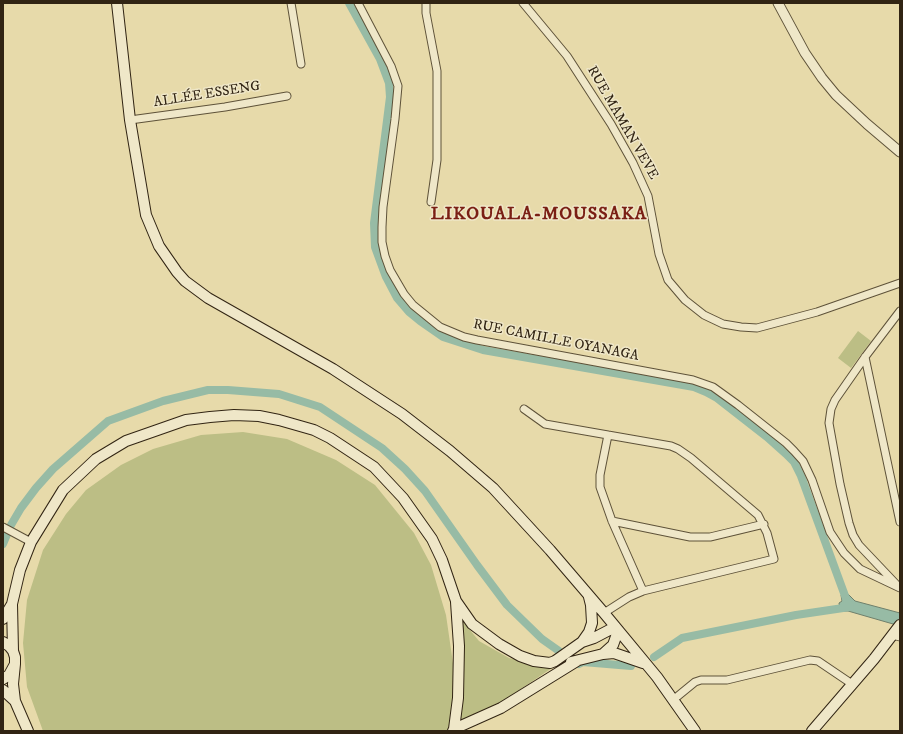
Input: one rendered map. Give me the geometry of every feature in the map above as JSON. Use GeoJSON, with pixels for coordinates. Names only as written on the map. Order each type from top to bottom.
{"type":"FeatureCollection","features":[{"type":"Feature","properties":{"kind":"main road"},"geometry":{"type":"LineString","coordinates":[[117,3],[130,120],[146,215],[160,246],[181,276],[208,298],[332,369],[402,414],[450,450],[493,488],[550,550],[604,613],[673,700],[695,731]]}},
{"type":"Feature","properties":{"kind":"main road"},"geometry":{"type":"LineString","coordinates":[[28,731],[15,700],[13,684],[15,657],[13,651],[12,604],[20,570],[31,542],[63,490],[96,459],[126,441],[186,420],[228,415],[259,416],[293,423],[314,430],[330,438],[374,467],[403,498],[432,539],[442,560],[456,601],[472,624],[499,644],[520,656],[534,661],[550,663],[582,642],[616,629]]}},
{"type":"Feature","properties":{"kind":"main road"},"geometry":{"type":"LineString","coordinates":[[582,642],[589,632],[592,623],[591,605],[588,595]]}},
{"type":"Feature","properties":{"kind":"main road"},"geometry":{"type":"LineString","coordinates":[[453,730],[458,698],[456,601]]}},
{"type":"Feature","properties":{"kind":"main road"},"geometry":{"type":"LineString","coordinates":[[3,619],[12,604]]}},
{"type":"Feature","properties":{"kind":"main road"},"geometry":{"type":"LineString","coordinates":[[603,654],[613,645],[616,629]]}},
{"type":"Feature","properties":{"kind":"main road"},"geometry":{"type":"LineString","coordinates":[[812,731],[897,632]]}},
{"type":"Feature","properties":{"kind":"main road"},"geometry":{"type":"LineString","coordinates":[[3,642],[13,651]]}},
{"type":"Feature","properties":{"kind":"main road"},"geometry":{"type":"LineString","coordinates":[[555,661],[577,661],[603,654],[614,653],[645,664]]}},
{"type":"Feature","properties":{"kind":"main road"},"geometry":{"type":"LineString","coordinates":[[453,730],[500,708],[577,661]]}},
{"type":"Feature","properties":{"kind":"main road"},"geometry":{"type":"LineString","coordinates":[[3,679],[9,675],[15,664]]}},
{"type":"Feature","properties":{"kind":"main road"},"geometry":{"type":"LineString","coordinates":[[3,690],[15,700]]}},
{"type":"Feature","properties":{"kind":"street"},"geometry":{"type":"LineString","coordinates":[[291,3],[301,64]]}},
{"type":"Feature","properties":{"kind":"street","name":"RUE CAMILLE OYANAGA"},"geometry":{"type":"LineString","coordinates":[[358,3],[391,66],[398,86],[396,119],[383,207],[382,242],[390,270],[400,289],[413,305],[440,327],[464,337],[693,380],[713,387],[738,404],[786,443],[803,461],[812,480],[830,532],[844,553],[860,569],[900,587]]}},
{"type":"Feature","properties":{"kind":"street"},"geometry":{"type":"LineString","coordinates":[[426,3],[426,13],[435,54],[437,71],[437,160],[431,202]]}},
{"type":"Feature","properties":{"kind":"street","name":"RUE MAMAN VEVE"},"geometry":{"type":"LineString","coordinates":[[523,3],[567,56],[611,124],[633,163],[648,196],[659,254],[668,280],[685,300],[704,315],[723,324],[758,328],[817,312],[900,283]]}},
{"type":"Feature","properties":{"kind":"street"},"geometry":{"type":"LineString","coordinates":[[778,3],[805,53],[822,78],[852,109],[900,152]]}},
{"type":"Feature","properties":{"kind":"street","name":"ALLÉE ESSENG"},"geometry":{"type":"LineString","coordinates":[[130,120],[225,107],[287,96]]}},
{"type":"Feature","properties":{"kind":"street"},"geometry":{"type":"LineString","coordinates":[[900,311],[835,400],[831,409],[829,423],[847,516],[853,535],[859,545],[900,587]]}},
{"type":"Feature","properties":{"kind":"street"},"geometry":{"type":"LineString","coordinates":[[865,357],[900,522]]}},
{"type":"Feature","properties":{"kind":"street"},"geometry":{"type":"LineString","coordinates":[[524,409],[545,424],[672,446],[691,458],[745,503],[758,515],[764,524],[774,559],[644,591],[629,597],[604,613]]}},
{"type":"Feature","properties":{"kind":"street"},"geometry":{"type":"LineString","coordinates":[[608,435],[600,476],[600,487],[612,520],[644,591]]}},
{"type":"Feature","properties":{"kind":"street"},"geometry":{"type":"LineString","coordinates":[[612,520],[700,537],[710,537],[764,524]]}},
{"type":"Feature","properties":{"kind":"street"},"geometry":{"type":"LineString","coordinates":[[3,527],[31,542]]}},
{"type":"Feature","properties":{"kind":"street"},"geometry":{"type":"LineString","coordinates":[[673,700],[695,682],[726,680],[810,660],[818,661],[852,684]]}},
{"type":"Feature","properties":{"kind":"green space"},"geometry":{"type":"Polygon","coordinates":[[[858,331],[871,341],[851,368],[838,358],[858,331]]]}},
{"type":"Feature","properties":{"kind":"green space"},"geometry":{"type":"Polygon","coordinates":[[[243,432],[287,439],[336,460],[375,485],[414,533],[431,565],[446,615],[458,698],[453,731],[43,731],[27,687],[23,643],[27,600],[43,550],[66,514],[86,490],[121,465],[153,449],[201,435],[243,432]]]}},
{"type":"Feature","properties":{"kind":"green space"},"geometry":{"type":"Polygon","coordinates":[[[460,618],[479,641],[509,658],[552,668],[500,703],[459,721],[460,618]]]}},
{"type":"Feature","properties":{"kind":"shaded area"},"geometry":{"type":"Polygon","coordinates":[[[847,593],[855,601],[900,613],[900,626],[848,611],[840,611],[839,603],[842,601],[841,595],[847,593]]]}},
{"type":"Feature","properties":{"kind":"waterway"},"geometry":{"type":"LineString","coordinates":[[349,3],[380,59],[389,83],[390,97],[374,223],[375,247],[386,277],[397,298],[409,312],[443,337],[483,350],[694,387],[717,398],[767,437],[794,462],[801,476],[848,604]]}},
{"type":"Feature","properties":{"kind":"waterway"},"geometry":{"type":"LineString","coordinates":[[3,544],[11,525],[21,508],[36,488],[53,469],[108,421],[163,401],[208,390],[279,394],[320,407],[382,448],[405,469],[425,491],[507,605],[542,639],[559,651]]}},
{"type":"Feature","properties":{"kind":"waterway"},"geometry":{"type":"LineString","coordinates":[[654,657],[682,638],[796,615],[850,607]]}},
{"type":"Feature","properties":{"kind":"waterway"},"geometry":{"type":"LineString","coordinates":[[579,664],[583,662],[631,666]]}},
{"type":"Feature","properties":{"kind":"district","name":"LIKOUALA-MOUSSAKA"},"geometry":{"type":"Point","coordinates":[539,215]}}]}
